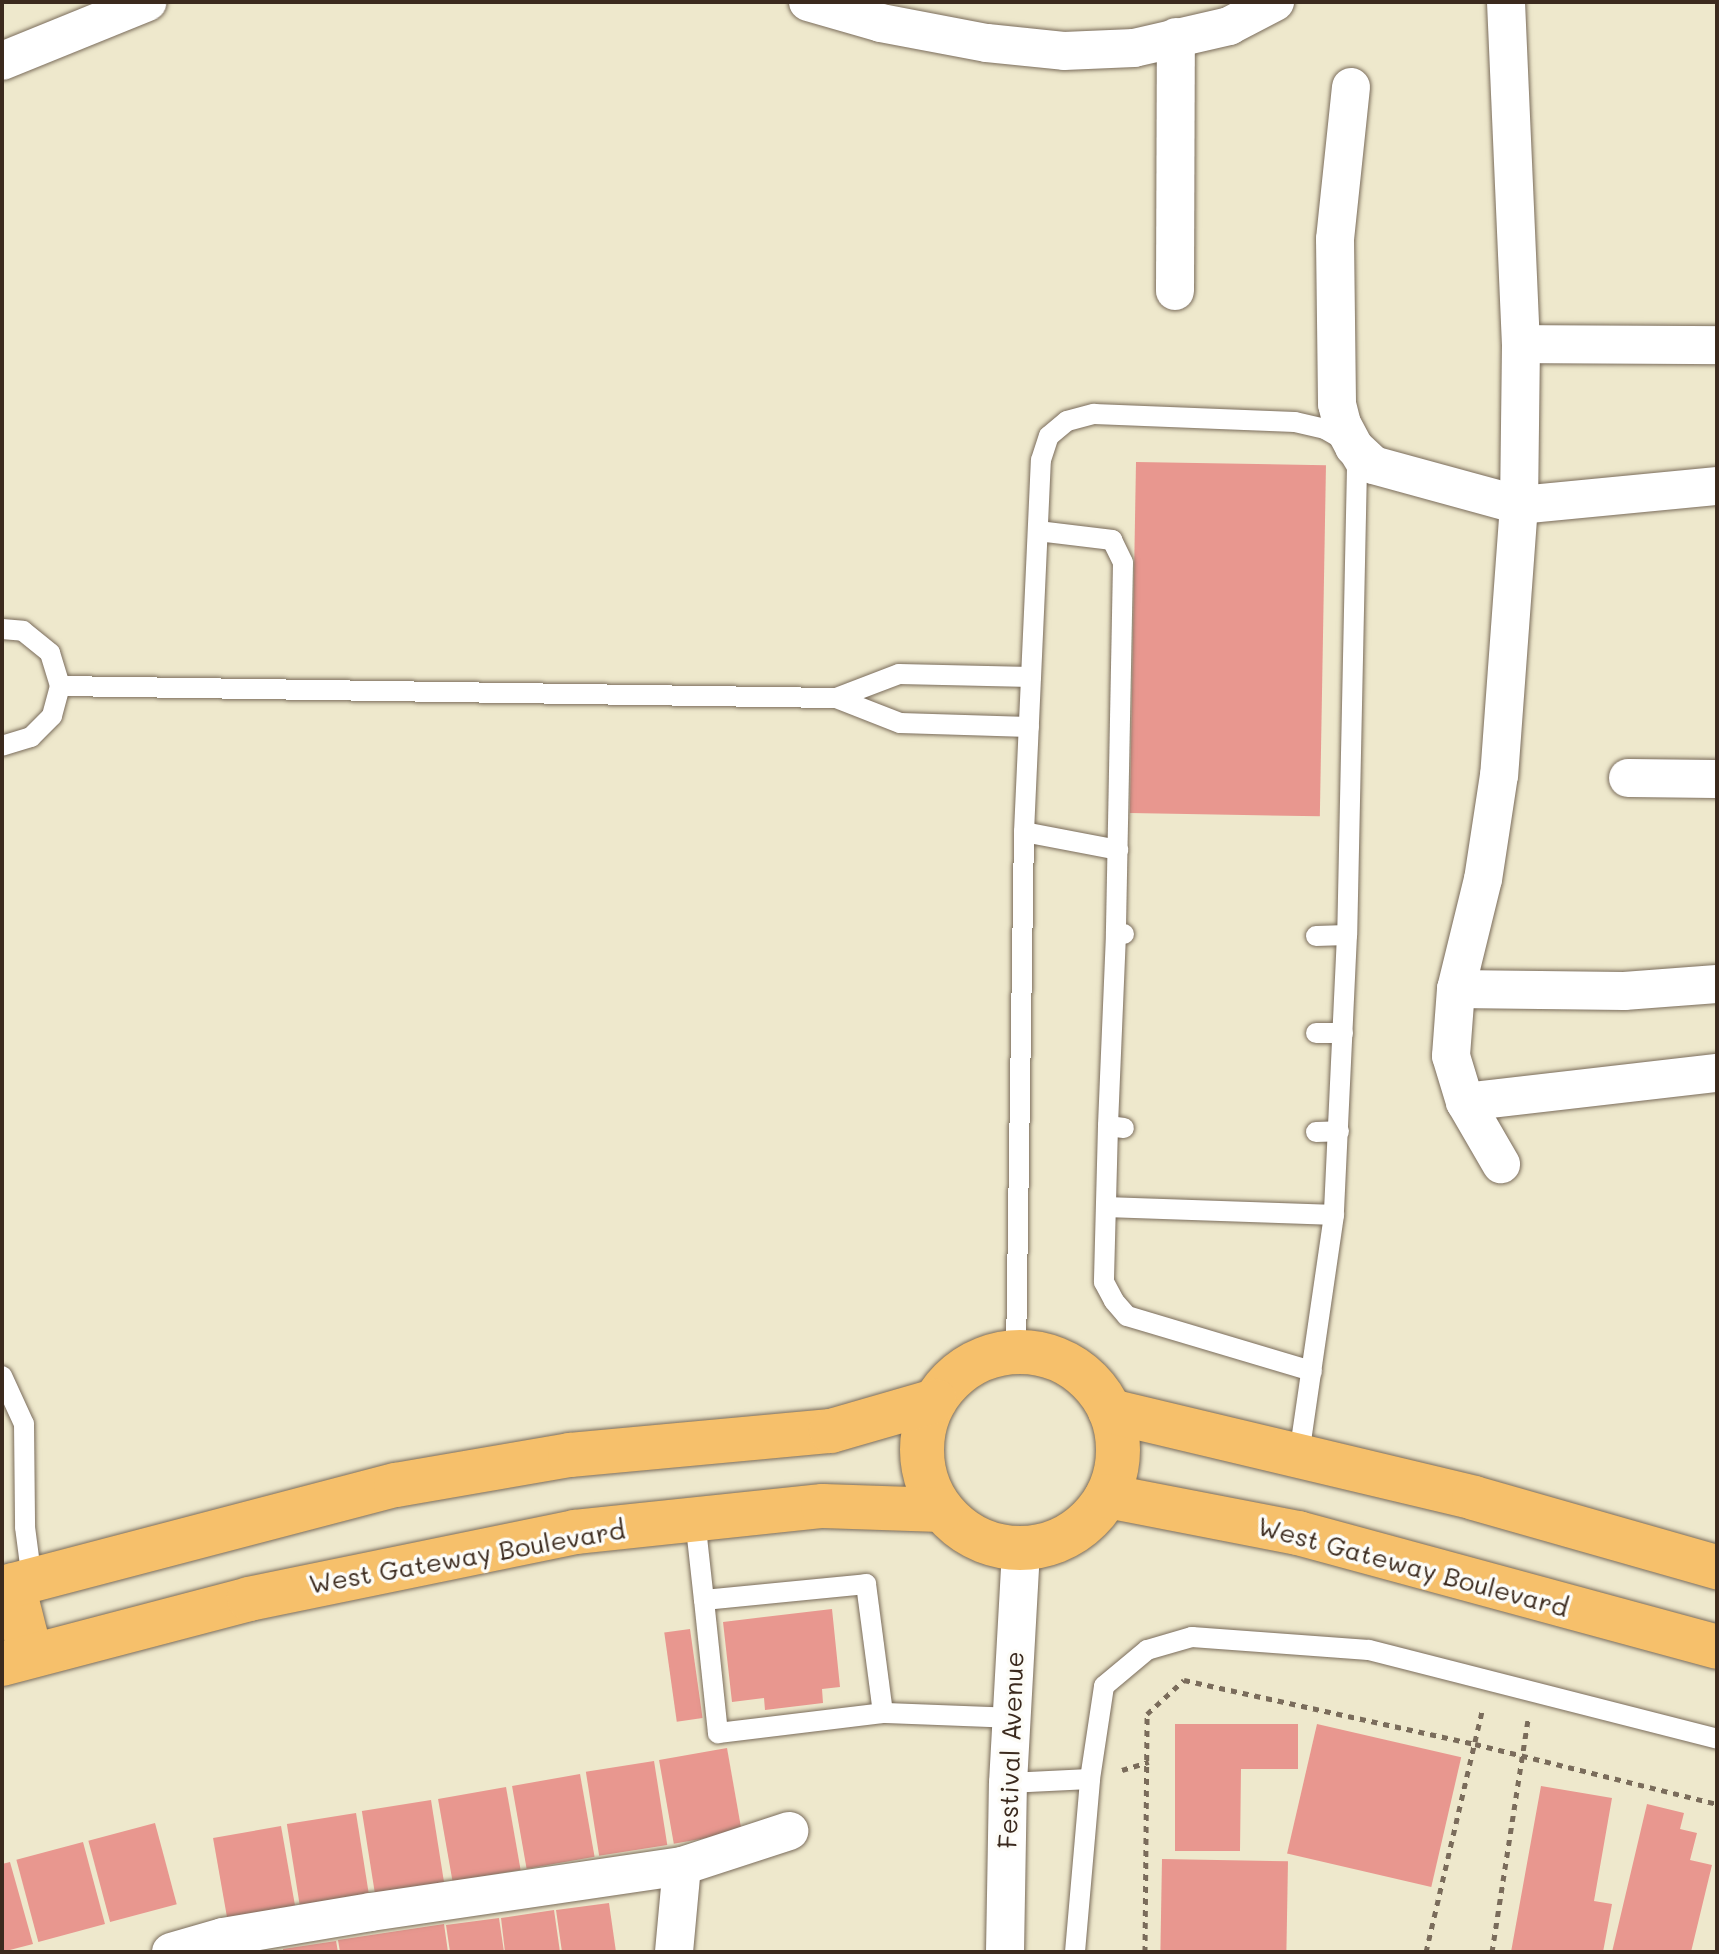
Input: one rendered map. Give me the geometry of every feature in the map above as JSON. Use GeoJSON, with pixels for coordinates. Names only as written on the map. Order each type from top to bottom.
{"type":"FeatureCollection","features":[{"type":"Feature","properties":{"kind":"main road"},"geometry":{"type":"LineString","coordinates":[[1016,1352],[1046,1355],[1072,1368],[1095,1386],[1110,1411],[1118,1454],[1107,1496],[1091,1517],[1071,1533],[1047,1544],[1021,1548],[991,1544],[963,1531],[941,1510],[927,1483],[922,1455],[924,1427],[935,1401],[950,1382],[970,1366],[992,1356],[1016,1352]]}},
{"type":"Feature","properties":{"kind":"main road"},"geometry":{"type":"LineString","coordinates":[[17,1660],[16,1584],[396,1485],[570,1455],[831,1431],[935,1401]]}},
{"type":"Feature","properties":{"kind":"main road"},"geometry":{"type":"LineString","coordinates":[[1110,1411],[1474,1498],[1717,1567]]}},
{"type":"Feature","properties":{"kind":"main road","name":"West Gateway Boulevard"},"geometry":{"type":"LineString","coordinates":[[1107,1496],[1298,1533],[1717,1647]]}},
{"type":"Feature","properties":{"kind":"main road","name":"West Gateway Boulevard"},"geometry":{"type":"LineString","coordinates":[[17,1660],[249,1599],[414,1562],[575,1532],[823,1506],[941,1510]]}},
{"type":"Feature","properties":{"kind":"street"},"geometry":{"type":"LineString","coordinates":[[2,61],[147,2]]}},
{"type":"Feature","properties":{"kind":"street"},"geometry":{"type":"LineString","coordinates":[[808,2],[896,26],[987,43],[1064,51],[1134,48],[1229,26],[1275,2]]}},
{"type":"Feature","properties":{"kind":"street"},"geometry":{"type":"LineString","coordinates":[[1501,1164],[1465,1102],[1451,1056],[1456,989],[1483,879],[1499,775],[1519,505],[1521,344],[1506,2]]}},
{"type":"Feature","properties":{"kind":"street"},"geometry":{"type":"LineString","coordinates":[[1175,291],[1176,37]]}},
{"type":"Feature","properties":{"kind":"street"},"geometry":{"type":"LineString","coordinates":[[1351,87],[1335,239],[1337,404],[1342,424],[1354,447],[1373,465],[1519,505],[1717,486]]}},
{"type":"Feature","properties":{"kind":"street"},"geometry":{"type":"LineString","coordinates":[[1521,344],[1717,345]]}},
{"type":"Feature","properties":{"kind":"street"},"geometry":{"type":"LineString","coordinates":[[1628,778],[1717,779]]}},
{"type":"Feature","properties":{"kind":"street"},"geometry":{"type":"LineString","coordinates":[[1456,989],[1624,991],[1717,984]]}},
{"type":"Feature","properties":{"kind":"street"},"geometry":{"type":"LineString","coordinates":[[1465,1102],[1717,1073]]}},
{"type":"Feature","properties":{"kind":"street","name":"Festival Avenue"},"geometry":{"type":"LineString","coordinates":[[1005,1952],[1008,1783],[1021,1548]]}},
{"type":"Feature","properties":{"kind":"street"},"geometry":{"type":"LineString","coordinates":[[171,1952],[223,1937],[356,1914],[682,1866],[789,1831]]}},
{"type":"Feature","properties":{"kind":"street"},"geometry":{"type":"LineString","coordinates":[[674,1952],[682,1866]]}},
{"type":"Feature","properties":{"kind":"lane"},"geometry":{"type":"LineString","coordinates":[[1016,1352],[1024,832],[1041,460],[1049,436],[1067,421],[1094,414],[1295,422],[1325,429],[1339,437],[1349,449],[1357,467],[1347,935],[1334,1215],[1299,1454]]}},
{"type":"Feature","properties":{"kind":"lane"},"geometry":{"type":"LineString","coordinates":[[1038,531],[1112,540],[1119,548],[1123,563],[1116,1127],[1104,1282],[1127,1316],[1312,1371]]}},
{"type":"Feature","properties":{"kind":"lane"},"geometry":{"type":"LineString","coordinates":[[2,629],[23,631],[50,653],[60,686],[52,716],[31,737],[2,746]]}},
{"type":"Feature","properties":{"kind":"lane"},"geometry":{"type":"LineString","coordinates":[[836,698],[899,674],[1031,677]]}},
{"type":"Feature","properties":{"kind":"lane"},"geometry":{"type":"LineString","coordinates":[[60,686],[836,698],[900,723],[1029,727]]}},
{"type":"Feature","properties":{"kind":"lane"},"geometry":{"type":"LineString","coordinates":[[1024,832],[1118,850]]}},
{"type":"Feature","properties":{"kind":"lane"},"geometry":{"type":"LineString","coordinates":[[1316,936],[1347,935]]}},
{"type":"Feature","properties":{"kind":"lane"},"geometry":{"type":"LineString","coordinates":[[1316,1033],[1343,1033]]}},
{"type":"Feature","properties":{"kind":"lane"},"geometry":{"type":"LineString","coordinates":[[1316,1132],[1339,1131]]}},
{"type":"Feature","properties":{"kind":"lane"},"geometry":{"type":"LineString","coordinates":[[1108,1207],[1334,1215]]}},
{"type":"Feature","properties":{"kind":"lane"},"geometry":{"type":"LineString","coordinates":[[2,1376],[24,1424],[25,1527],[16,1584]]}},
{"type":"Feature","properties":{"kind":"lane"},"geometry":{"type":"LineString","coordinates":[[695,1519],[718,1733],[883,1713],[1012,1718]]}},
{"type":"Feature","properties":{"kind":"lane"},"geometry":{"type":"LineString","coordinates":[[704,1600],[866,1584],[883,1713]]}},
{"type":"Feature","properties":{"kind":"lane"},"geometry":{"type":"LineString","coordinates":[[1075,1952],[1090,1779],[1104,1686],[1147,1650],[1192,1637],[1369,1650],[1717,1739]]}},
{"type":"Feature","properties":{"kind":"lane"},"geometry":{"type":"LineString","coordinates":[[1008,1783],[1090,1779]]}},
{"type":"Feature","properties":{"kind":"path"},"geometry":{"type":"LineString","coordinates":[[1145,1952],[1147,1714],[1184,1680],[1475,1744],[1717,1804]]}},
{"type":"Feature","properties":{"kind":"path"},"geometry":{"type":"LineString","coordinates":[[1426,1952],[1489,1681]]}},
{"type":"Feature","properties":{"kind":"path"},"geometry":{"type":"LineString","coordinates":[[1492,1952],[1533,1692]]}},
{"type":"Feature","properties":{"kind":"building"},"geometry":{"type":"Polygon","coordinates":[[[1136,462],[1326,465],[1320,816],[1130,813],[1136,462]]]}},
{"type":"Feature","properties":{"kind":"building"},"geometry":{"type":"Polygon","coordinates":[[[832,1609],[840,1687],[822,1689],[823,1703],[765,1710],[764,1698],[732,1702],[723,1622],[832,1609]]]}},
{"type":"Feature","properties":{"kind":"building"},"geometry":{"type":"Polygon","coordinates":[[[690,1629],[703,1718],[677,1722],[664,1633],[690,1629]]]}},
{"type":"Feature","properties":{"kind":"building"},"geometry":{"type":"Polygon","coordinates":[[[1175,1724],[1298,1724],[1298,1769],[1241,1769],[1240,1851],[1175,1851],[1175,1724]]]}},
{"type":"Feature","properties":{"kind":"building"},"geometry":{"type":"Polygon","coordinates":[[[1317,1724],[1461,1757],[1431,1887],[1287,1854],[1317,1724]]]}},
{"type":"Feature","properties":{"kind":"building"},"geometry":{"type":"Polygon","coordinates":[[[727,1748],[742,1832],[674,1844],[659,1760],[727,1748]]]}},
{"type":"Feature","properties":{"kind":"building"},"geometry":{"type":"Polygon","coordinates":[[[654,1761],[667,1845],[599,1856],[586,1772],[654,1761]]]}},
{"type":"Feature","properties":{"kind":"building"},"geometry":{"type":"Polygon","coordinates":[[[580,1774],[595,1857],[527,1869],[512,1786],[580,1774]]]}},
{"type":"Feature","properties":{"kind":"building"},"geometry":{"type":"Polygon","coordinates":[[[1541,1786],[1612,1798],[1594,1901],[1612,1904],[1603,1952],[1511,1952],[1541,1786]]]}},
{"type":"Feature","properties":{"kind":"building"},"geometry":{"type":"Polygon","coordinates":[[[506,1787],[521,1870],[453,1882],[438,1799],[506,1787]]]}},
{"type":"Feature","properties":{"kind":"building"},"geometry":{"type":"Polygon","coordinates":[[[431,1800],[444,1884],[375,1895],[362,1811],[431,1800]]]}},
{"type":"Feature","properties":{"kind":"building"},"geometry":{"type":"Polygon","coordinates":[[[1647,1804],[1684,1813],[1680,1829],[1697,1833],[1690,1860],[1712,1865],[1691,1952],[1612,1952],[1647,1804]]]}},
{"type":"Feature","properties":{"kind":"building"},"geometry":{"type":"Polygon","coordinates":[[[356,1813],[369,1897],[300,1908],[287,1824],[356,1813]]]}},
{"type":"Feature","properties":{"kind":"building"},"geometry":{"type":"Polygon","coordinates":[[[155,1823],[177,1904],[110,1922],[88,1841],[155,1823]]]}},
{"type":"Feature","properties":{"kind":"building"},"geometry":{"type":"Polygon","coordinates":[[[281,1826],[296,1909],[228,1921],[213,1838],[281,1826]]]}},
{"type":"Feature","properties":{"kind":"building"},"geometry":{"type":"Polygon","coordinates":[[[83,1842],[105,1924],[38,1942],[16,1860],[83,1842]]]}},
{"type":"Feature","properties":{"kind":"building"},"geometry":{"type":"Polygon","coordinates":[[[1162,1859],[1288,1861],[1286,1952],[1160,1952],[1162,1859]]]}},
{"type":"Feature","properties":{"kind":"building"},"geometry":{"type":"Polygon","coordinates":[[[10,1862],[33,1944],[2,1952],[2,1864],[10,1862]]]}},
{"type":"Feature","properties":{"kind":"building"},"geometry":{"type":"Polygon","coordinates":[[[609,1903],[616,1952],[562,1952],[556,1910],[609,1903]]]}},
{"type":"Feature","properties":{"kind":"building"},"geometry":{"type":"Polygon","coordinates":[[[554,1910],[560,1952],[505,1952],[501,1918],[554,1910]]]}},
{"type":"Feature","properties":{"kind":"building"},"geometry":{"type":"Polygon","coordinates":[[[499,1918],[504,1952],[450,1952],[446,1925],[499,1918]]]}},
{"type":"Feature","properties":{"kind":"building"},"geometry":{"type":"Polygon","coordinates":[[[444,1924],[448,1952],[340,1952],[338,1940],[444,1924]]]}},
{"type":"Feature","properties":{"kind":"building"},"geometry":{"type":"Polygon","coordinates":[[[336,1941],[338,1952],[283,1952],[283,1949],[336,1941]]]}}]}
